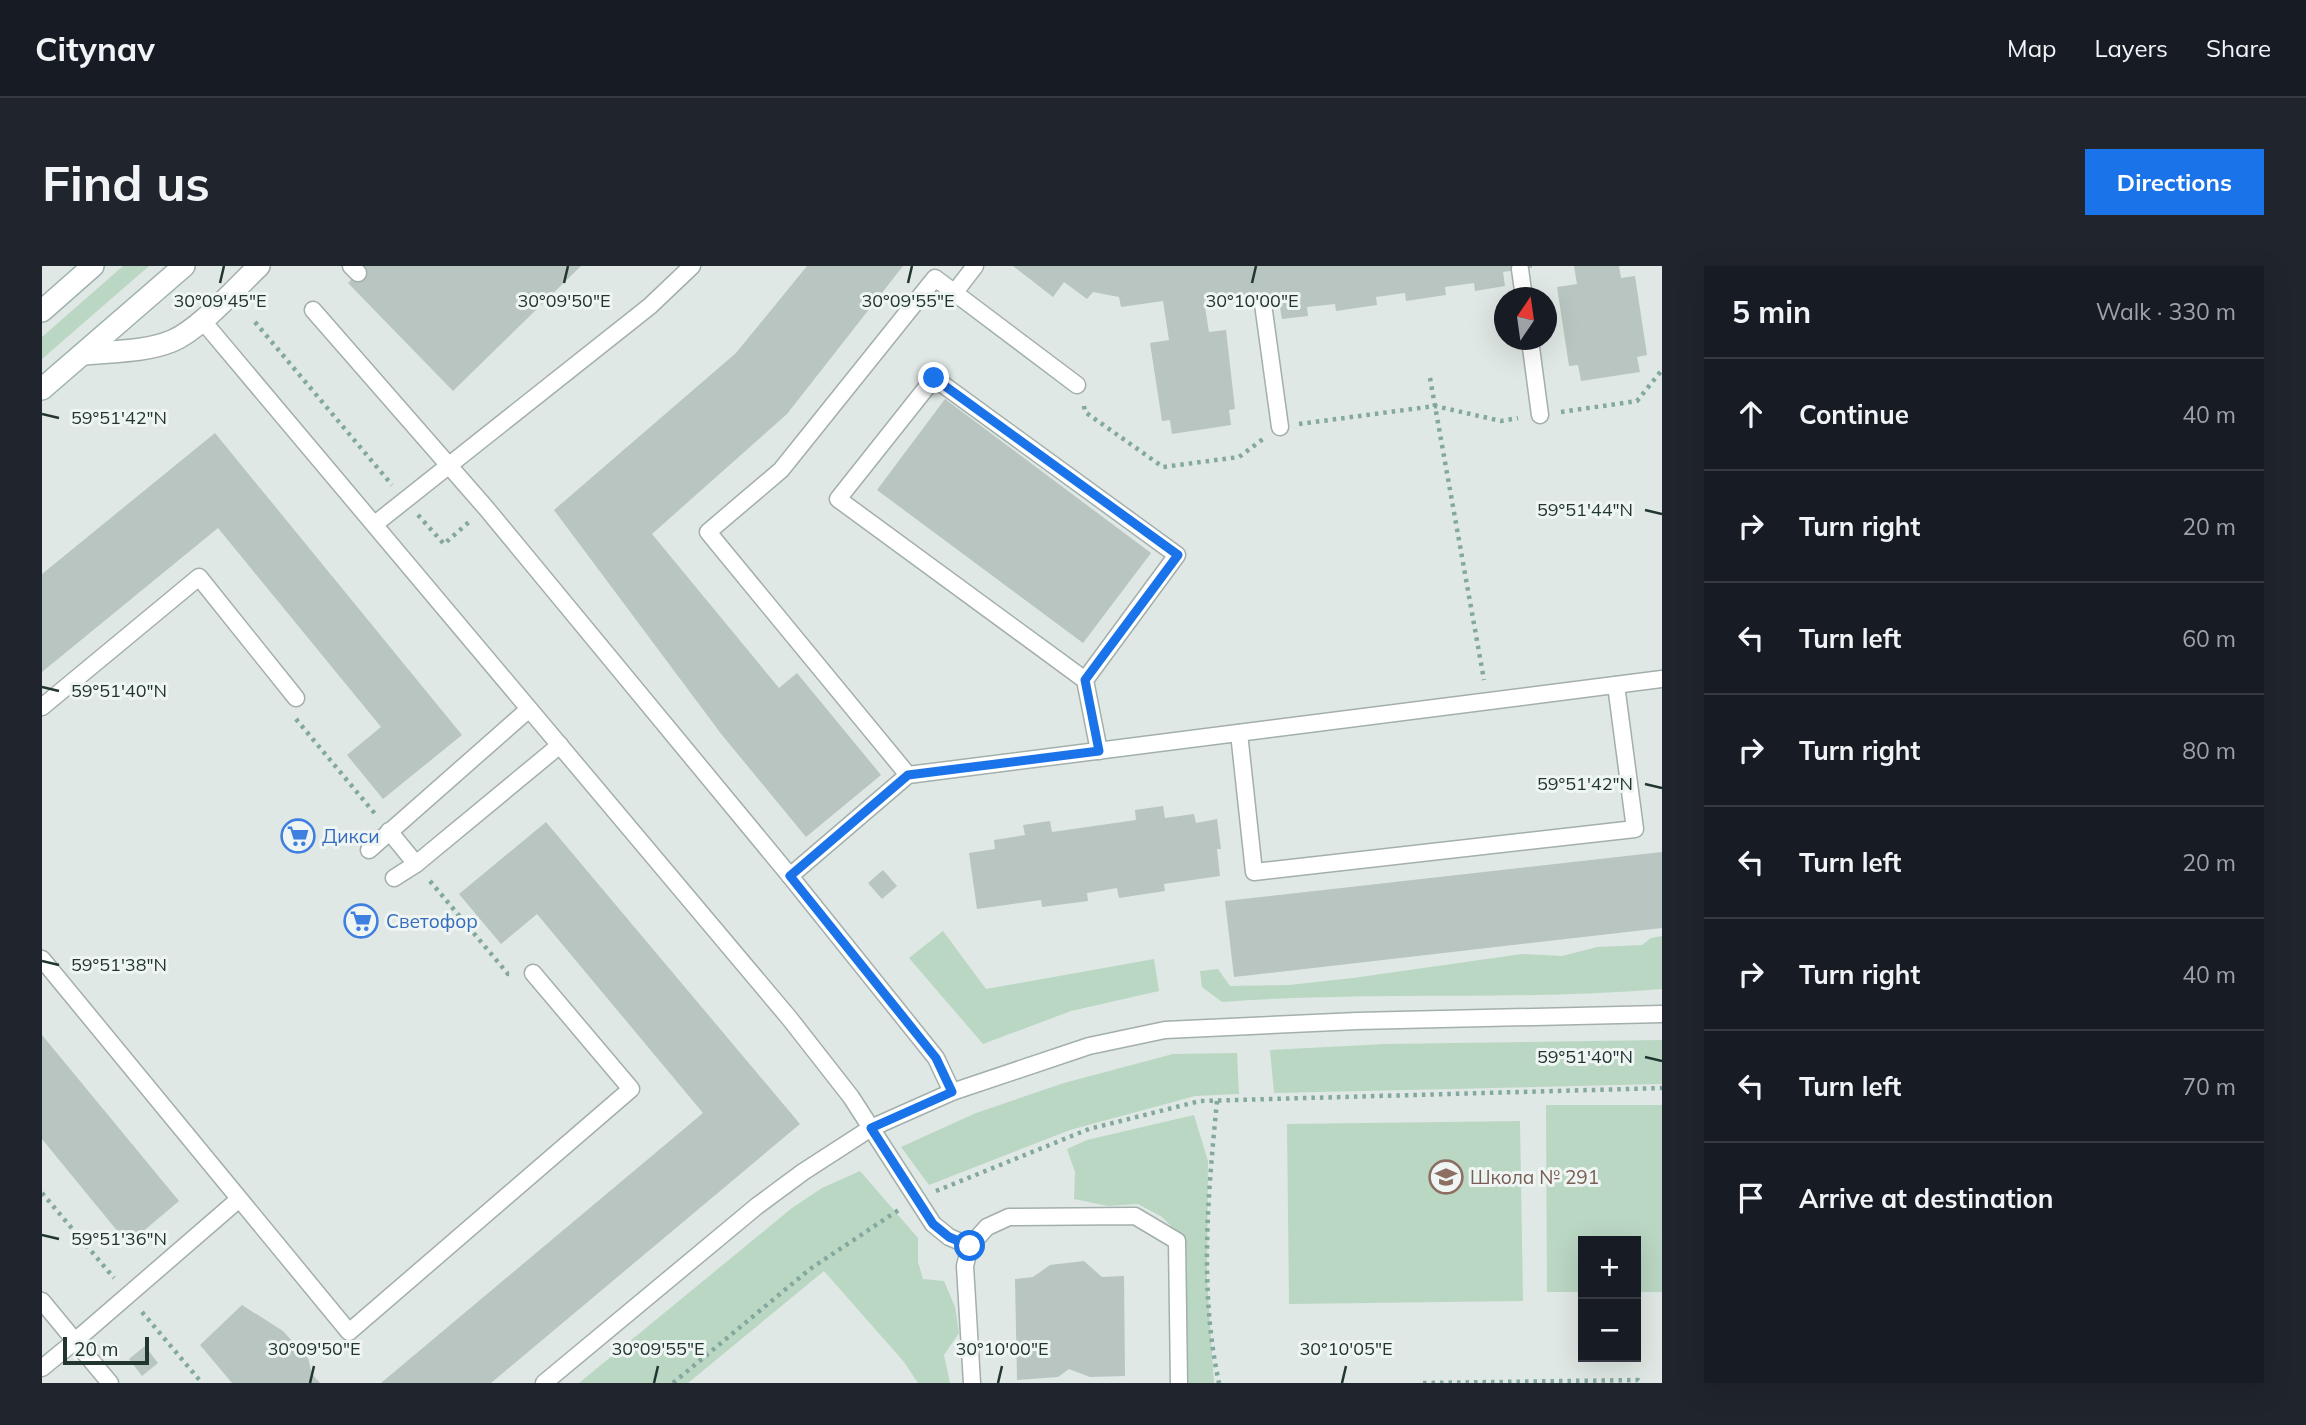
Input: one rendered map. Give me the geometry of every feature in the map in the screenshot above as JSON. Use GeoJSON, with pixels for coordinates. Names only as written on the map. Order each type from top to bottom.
{"type":"FeatureCollection","features":[{"type":"Feature","properties":{"kind":"street"},"geometry":{"type":"LineString","coordinates":[[42,311],[93,266]]}},
{"type":"Feature","properties":{"kind":"street"},"geometry":{"type":"LineString","coordinates":[[42,389],[184,266]]}},
{"type":"Feature","properties":{"kind":"street"},"geometry":{"type":"LineString","coordinates":[[85,354],[141,349],[172,341],[202,320],[260,266]]}},
{"type":"Feature","properties":{"kind":"lane"},"geometry":{"type":"LineString","coordinates":[[375,524],[650,306],[692,266]]}},
{"type":"Feature","properties":{"kind":"lane"},"geometry":{"type":"LineString","coordinates":[[955,292],[975,266]]}},
{"type":"Feature","properties":{"kind":"lane"},"geometry":{"type":"LineString","coordinates":[[1520,269],[1522,287]]}},
{"type":"Feature","properties":{"kind":"lane"},"geometry":{"type":"LineString","coordinates":[[908,775],[708,532],[781,470],[935,278],[1077,385]]}},
{"type":"Feature","properties":{"kind":"lane"},"geometry":{"type":"LineString","coordinates":[[1263,304],[1280,427]]}},
{"type":"Feature","properties":{"kind":"lane"},"geometry":{"type":"LineString","coordinates":[[313,310],[450,464],[790,876],[936,1058],[952,1092]]}},
{"type":"Feature","properties":{"kind":"lane"},"geometry":{"type":"LineString","coordinates":[[202,320],[790,1019],[851,1097],[933,1224],[949,1237],[970,1246]]}},
{"type":"Feature","properties":{"kind":"lane"},"geometry":{"type":"LineString","coordinates":[[1531,350],[1540,415]]}},
{"type":"Feature","properties":{"kind":"lane"},"geometry":{"type":"LineString","coordinates":[[1085,680],[1178,555],[934,378],[838,499],[1085,680],[1099,751]]}},
{"type":"Feature","properties":{"kind":"lane"},"geometry":{"type":"LineString","coordinates":[[42,706],[199,577],[296,698]]}},
{"type":"Feature","properties":{"kind":"lane"},"geometry":{"type":"LineString","coordinates":[[790,876],[908,775],[1662,679]]}},
{"type":"Feature","properties":{"kind":"lane"},"geometry":{"type":"LineString","coordinates":[[1239,733],[1255,872],[1635,829],[1616,685]]}},
{"type":"Feature","properties":{"kind":"lane"},"geometry":{"type":"LineString","coordinates":[[369,850],[529,709]]}},
{"type":"Feature","properties":{"kind":"lane"},"geometry":{"type":"LineString","coordinates":[[394,878],[416,864],[560,746]]}},
{"type":"Feature","properties":{"kind":"lane"},"geometry":{"type":"LineString","coordinates":[[389,831],[416,864]]}},
{"type":"Feature","properties":{"kind":"lane"},"geometry":{"type":"LineString","coordinates":[[42,959],[349,1332],[631,1089],[533,973]]}},
{"type":"Feature","properties":{"kind":"lane"},"geometry":{"type":"LineString","coordinates":[[544,1383],[757,1206],[871,1128],[952,1092],[1089,1046],[1165,1030],[1357,1021],[1662,1014]]}},
{"type":"Feature","properties":{"kind":"lane"},"geometry":{"type":"LineString","coordinates":[[42,1368],[238,1200]]}},
{"type":"Feature","properties":{"kind":"lane"},"geometry":{"type":"LineString","coordinates":[[972,1383],[965,1266],[970,1246],[987,1227],[1009,1217],[1135,1216],[1177,1241],[1179,1383]]}},
{"type":"Feature","properties":{"kind":"lane"},"geometry":{"type":"LineString","coordinates":[[42,1301],[110,1383]]}},
{"type":"Feature","properties":{"kind":"path"},"geometry":{"type":"LineString","coordinates":[[255,322],[444,544],[486,508]]}},
{"type":"Feature","properties":{"kind":"path"},"geometry":{"type":"LineString","coordinates":[[1077,385],[1086,412],[1163,467],[1239,457],[1280,427],[1435,405],[1501,421],[1637,401],[1662,370]]}},
{"type":"Feature","properties":{"kind":"path"},"geometry":{"type":"LineString","coordinates":[[1430,378],[1488,702]]}},
{"type":"Feature","properties":{"kind":"path"},"geometry":{"type":"LineString","coordinates":[[296,698],[296,718],[389,831]]}},
{"type":"Feature","properties":{"kind":"path"},"geometry":{"type":"LineString","coordinates":[[416,864],[509,974],[533,973]]}},
{"type":"Feature","properties":{"kind":"path"},"geometry":{"type":"LineString","coordinates":[[673,1383],[810,1269],[916,1199],[1088,1129],[1200,1101],[1662,1088]]}},
{"type":"Feature","properties":{"kind":"path"},"geometry":{"type":"LineString","coordinates":[[1217,1101],[1208,1202],[1207,1249],[1212,1352],[1219,1383]]}},
{"type":"Feature","properties":{"kind":"path"},"geometry":{"type":"LineString","coordinates":[[1423,1383],[1625,1380],[1638,1380],[1641,1383]]}},
{"type":"Feature","properties":{"kind":"green space"},"geometry":{"type":"Polygon","coordinates":[[[123,266],[149,266],[42,359],[42,337],[123,266]]]}},
{"type":"Feature","properties":{"kind":"green space"},"geometry":{"type":"Polygon","coordinates":[[[943,931],[986,989],[1154,959],[1159,991],[1071,1011],[983,1044],[909,958],[943,931]]]}},
{"type":"Feature","properties":{"kind":"green space"},"geometry":{"type":"Polygon","coordinates":[[[1662,936],[1662,989],[1552,995],[1332,997],[1222,1002],[1202,987],[1200,971],[1218,969],[1230,986],[1289,985],[1522,954],[1562,956],[1597,947],[1642,945],[1651,938],[1662,936]]]}},
{"type":"Feature","properties":{"kind":"green space"},"geometry":{"type":"Polygon","coordinates":[[[1662,1040],[1662,1084],[1274,1093],[1270,1050],[1385,1044],[1662,1040]]]}},
{"type":"Feature","properties":{"kind":"green space"},"geometry":{"type":"Polygon","coordinates":[[[1237,1053],[1239,1094],[1195,1096],[1070,1130],[929,1185],[901,1147],[976,1113],[1064,1083],[1173,1054],[1237,1053]]]}},
{"type":"Feature","properties":{"kind":"green space"},"geometry":{"type":"Polygon","coordinates":[[[1546,1105],[1662,1105],[1662,1292],[1641,1292],[1641,1236],[1578,1236],[1578,1292],[1547,1292],[1546,1105]]]}},
{"type":"Feature","properties":{"kind":"green space"},"geometry":{"type":"Polygon","coordinates":[[[1194,1115],[1208,1161],[1207,1279],[1214,1383],[1188,1383],[1185,1240],[1162,1217],[1138,1204],[1108,1206],[1074,1199],[1075,1172],[1067,1149],[1087,1140],[1194,1115]]]}},
{"type":"Feature","properties":{"kind":"green space"},"geometry":{"type":"Polygon","coordinates":[[[1520,1121],[1523,1301],[1289,1304],[1287,1124],[1520,1121]]]}},
{"type":"Feature","properties":{"kind":"green space"},"geometry":{"type":"Polygon","coordinates":[[[860,1171],[918,1238],[918,1262],[923,1279],[944,1281],[955,1307],[959,1333],[944,1355],[950,1383],[918,1383],[904,1362],[824,1271],[688,1383],[579,1383],[792,1208],[822,1188],[860,1171]]]}},
{"type":"Feature","properties":{"kind":"building"},"geometry":{"type":"Polygon","coordinates":[[[365,266],[581,266],[453,391],[348,283],[365,266]]]}},
{"type":"Feature","properties":{"kind":"building"},"geometry":{"type":"Polygon","coordinates":[[[807,266],[903,266],[787,414],[652,534],[779,688],[797,673],[881,775],[806,837],[722,735],[554,510],[736,353],[807,266]]]}},
{"type":"Feature","properties":{"kind":"building"},"geometry":{"type":"Polygon","coordinates":[[[1013,266],[1532,266],[1503,272],[1505,286],[1475,291],[1474,283],[1445,287],[1446,295],[1406,301],[1405,293],[1376,297],[1377,305],[1336,311],[1335,304],[1307,307],[1308,316],[1282,319],[1279,302],[1247,306],[1245,295],[1204,301],[1209,332],[1226,330],[1235,409],[1229,410],[1231,425],[1172,434],[1170,420],[1162,421],[1150,343],[1169,340],[1163,301],[1121,307],[1119,297],[1093,292],[1087,299],[1064,282],[1053,297],[1013,266]]]}},
{"type":"Feature","properties":{"kind":"building"},"geometry":{"type":"Polygon","coordinates":[[[1574,266],[1619,266],[1621,278],[1635,276],[1647,355],[1637,357],[1640,372],[1581,381],[1578,365],[1569,366],[1557,287],[1577,284],[1574,266]]]}},
{"type":"Feature","properties":{"kind":"building"},"geometry":{"type":"Polygon","coordinates":[[[945,399],[1151,553],[1083,643],[877,490],[945,399]]]}},
{"type":"Feature","properties":{"kind":"building"},"geometry":{"type":"Polygon","coordinates":[[[215,433],[462,735],[383,799],[347,755],[381,727],[218,528],[42,672],[42,574],[215,433]]]}},
{"type":"Feature","properties":{"kind":"building"},"geometry":{"type":"Polygon","coordinates":[[[1163,806],[1165,818],[1194,814],[1196,823],[1217,819],[1221,849],[1217,849],[1220,876],[1164,884],[1165,891],[1119,898],[1117,888],[1087,893],[1088,901],[1042,907],[1041,900],[977,909],[969,853],[995,849],[994,840],[1025,835],[1023,825],[1050,821],[1052,832],[1136,820],[1135,810],[1163,806]]]}},
{"type":"Feature","properties":{"kind":"building"},"geometry":{"type":"Polygon","coordinates":[[[546,822],[800,1124],[491,1383],[381,1383],[703,1113],[537,914],[501,944],[459,894],[546,822]]]}},
{"type":"Feature","properties":{"kind":"building"},"geometry":{"type":"Polygon","coordinates":[[[1662,852],[1662,928],[1234,977],[1225,901],[1662,852]]]}},
{"type":"Feature","properties":{"kind":"building"},"geometry":{"type":"Polygon","coordinates":[[[883,870],[897,886],[882,899],[868,883],[883,870]]]}},
{"type":"Feature","properties":{"kind":"building"},"geometry":{"type":"Polygon","coordinates":[[[42,1035],[179,1201],[128,1244],[42,1139],[42,1035]]]}},
{"type":"Feature","properties":{"kind":"building"},"geometry":{"type":"Polygon","coordinates":[[[1084,1261],[1102,1277],[1124,1276],[1125,1376],[1090,1377],[1069,1369],[1058,1377],[1017,1380],[1015,1279],[1033,1277],[1050,1265],[1084,1261]]]}},
{"type":"Feature","properties":{"kind":"building"},"geometry":{"type":"Polygon","coordinates":[[[242,1305],[283,1331],[308,1358],[312,1374],[320,1383],[232,1383],[200,1345],[242,1305]]]}},
{"type":"Feature","properties":{"kind":"building"},"geometry":{"type":"Polygon","coordinates":[[[145,1346],[158,1363],[142,1376],[129,1359],[145,1346]]]}},
{"type":"Feature","properties":{"kind":"place","name":"Дикси"},"geometry":{"type":"Point","coordinates":[298,836]}},
{"type":"Feature","properties":{"kind":"place","name":"Светофор"},"geometry":{"type":"Point","coordinates":[361,921]}},
{"type":"Feature","properties":{"kind":"place","name":"Школа № 291"},"geometry":{"type":"Point","coordinates":[1446,1177]}},
{"type":"Feature","properties":{"kind":"route"},"geometry":{"type":"LineString","coordinates":[[934,378],[1178,555],[1085,680],[1099,751],[908,775],[790,876],[936,1058],[946,1075],[952,1092],[871,1128],[933,1224],[949,1237],[970,1246]]}}]}
